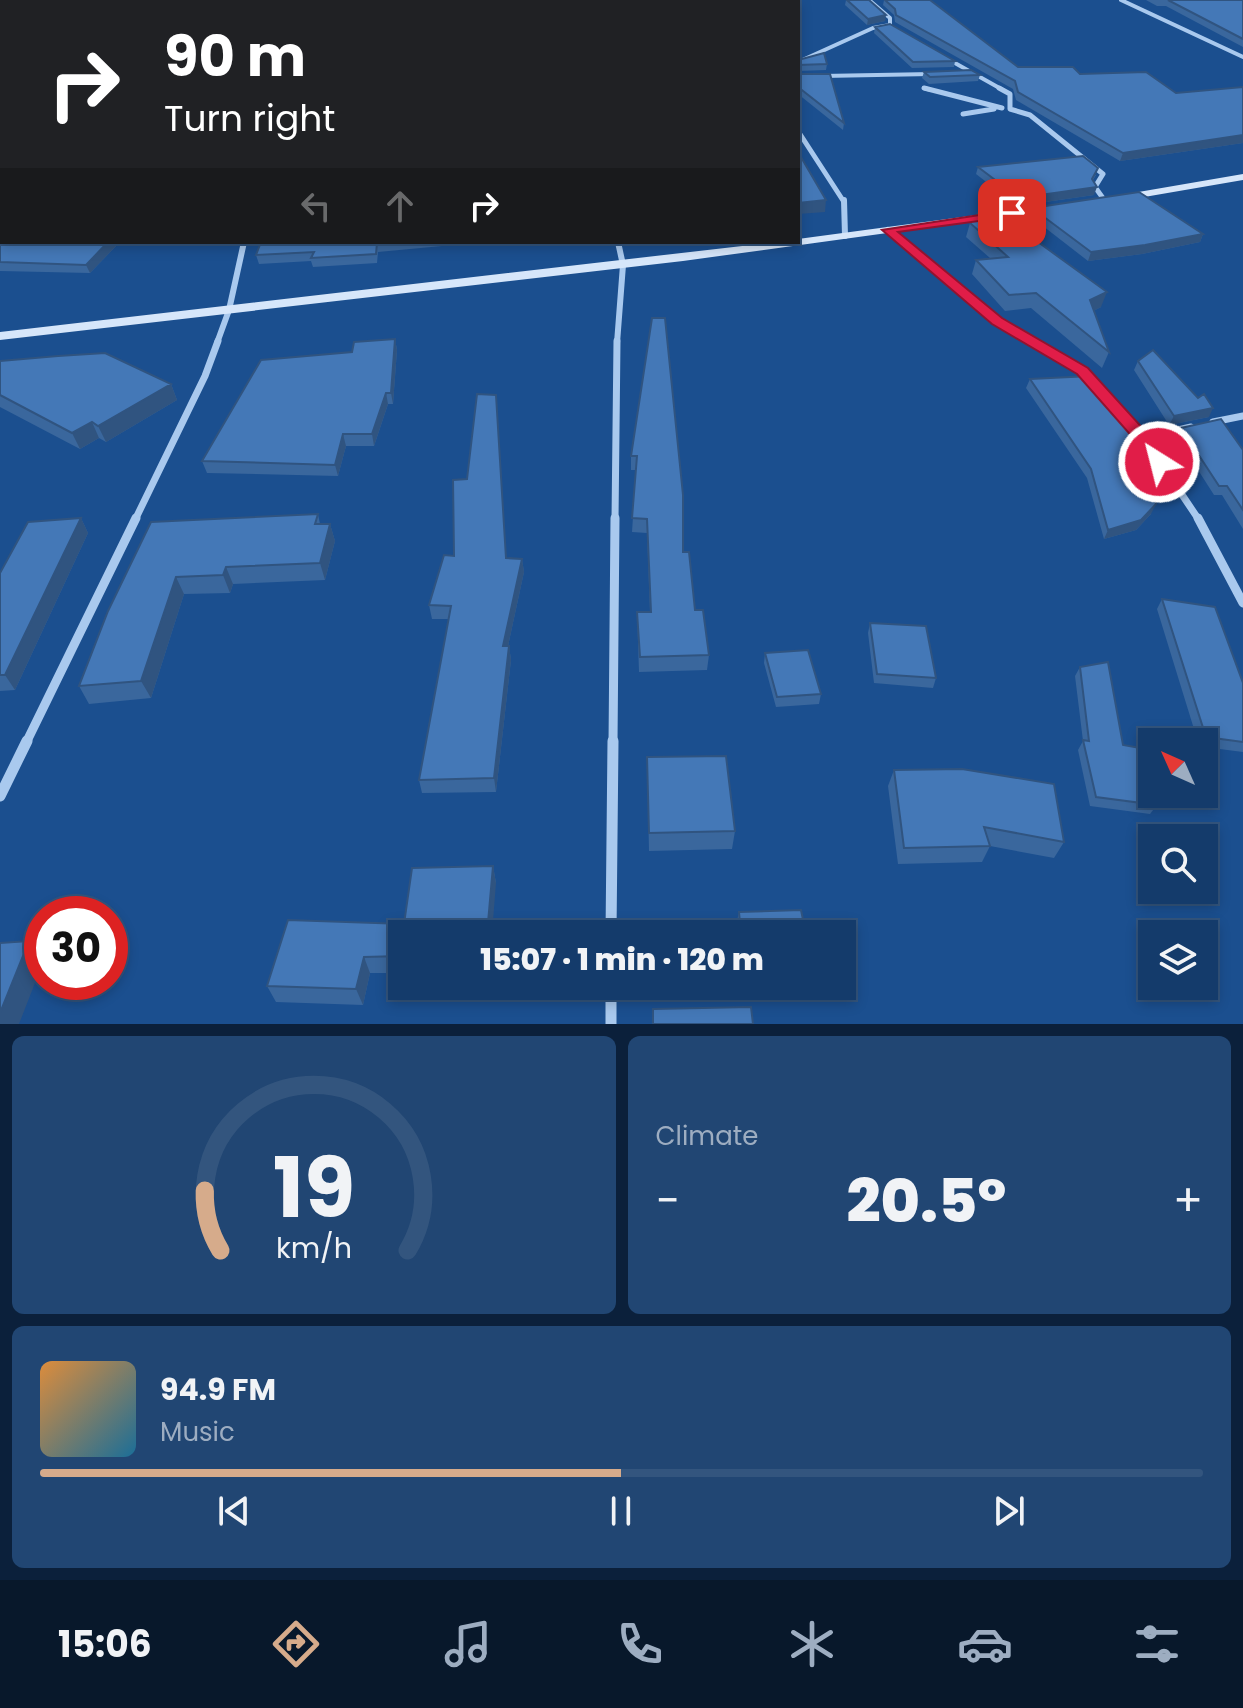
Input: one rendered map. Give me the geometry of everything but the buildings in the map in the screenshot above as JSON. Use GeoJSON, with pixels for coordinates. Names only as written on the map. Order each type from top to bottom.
{"type":"FeatureCollection","features":[{"type":"Feature","properties":{"kind":"main road"},"geometry":{"type":"LineString","coordinates":[[1090,203],[1243,177]]}},
{"type":"Feature","properties":{"kind":"main road"},"geometry":{"type":"LineString","coordinates":[[800,242],[1059,207]]}},
{"type":"Feature","properties":{"kind":"main road"},"geometry":{"type":"LineString","coordinates":[[0,336],[784,244]]}},
{"type":"Feature","properties":{"kind":"street"},"geometry":{"type":"LineString","coordinates":[[869,0],[890,18],[890,25]]}},
{"type":"Feature","properties":{"kind":"street"},"geometry":{"type":"LineString","coordinates":[[1121,0],[1243,57]]}},
{"type":"Feature","properties":{"kind":"street"},"geometry":{"type":"LineString","coordinates":[[800,61],[873,28],[890,25],[900,30]]}},
{"type":"Feature","properties":{"kind":"street"},"geometry":{"type":"LineString","coordinates":[[938,54],[1010,94],[1011,108]]}},
{"type":"Feature","properties":{"kind":"street"},"geometry":{"type":"LineString","coordinates":[[957,73],[969,72]]}},
{"type":"Feature","properties":{"kind":"street"},"geometry":{"type":"LineString","coordinates":[[813,76],[945,74]]}},
{"type":"Feature","properties":{"kind":"street"},"geometry":{"type":"LineString","coordinates":[[924,88],[1002,108]]}},
{"type":"Feature","properties":{"kind":"street"},"geometry":{"type":"LineString","coordinates":[[963,114],[1011,108],[1030,115],[1103,174],[1095,187],[1105,201]]}},
{"type":"Feature","properties":{"kind":"street"},"geometry":{"type":"LineString","coordinates":[[800,134],[844,199],[845,236]]}},
{"type":"Feature","properties":{"kind":"street"},"geometry":{"type":"LineString","coordinates":[[888,230],[997,321],[1083,371],[1103,393]]}},
{"type":"Feature","properties":{"kind":"street"},"geometry":{"type":"LineString","coordinates":[[0,796],[205,376],[229,310],[244,244]]}},
{"type":"Feature","properties":{"kind":"street"},"geometry":{"type":"LineString","coordinates":[[611,920],[616,350],[623,265],[618,244]]}},
{"type":"Feature","properties":{"kind":"street"},"geometry":{"type":"LineString","coordinates":[[1113,404],[1142,438],[1224,561],[1243,603]]}},
{"type":"Feature","properties":{"kind":"street"},"geometry":{"type":"LineString","coordinates":[[1142,438],[1243,416]]}},
{"type":"Feature","properties":{"kind":"street"},"geometry":{"type":"LineString","coordinates":[[611,1000],[611,1024]]}},
{"type":"Feature","properties":{"kind":"route"},"geometry":{"type":"LineString","coordinates":[[1012,213],[888,230],[997,321],[1083,371],[1159,462]]}}]}
